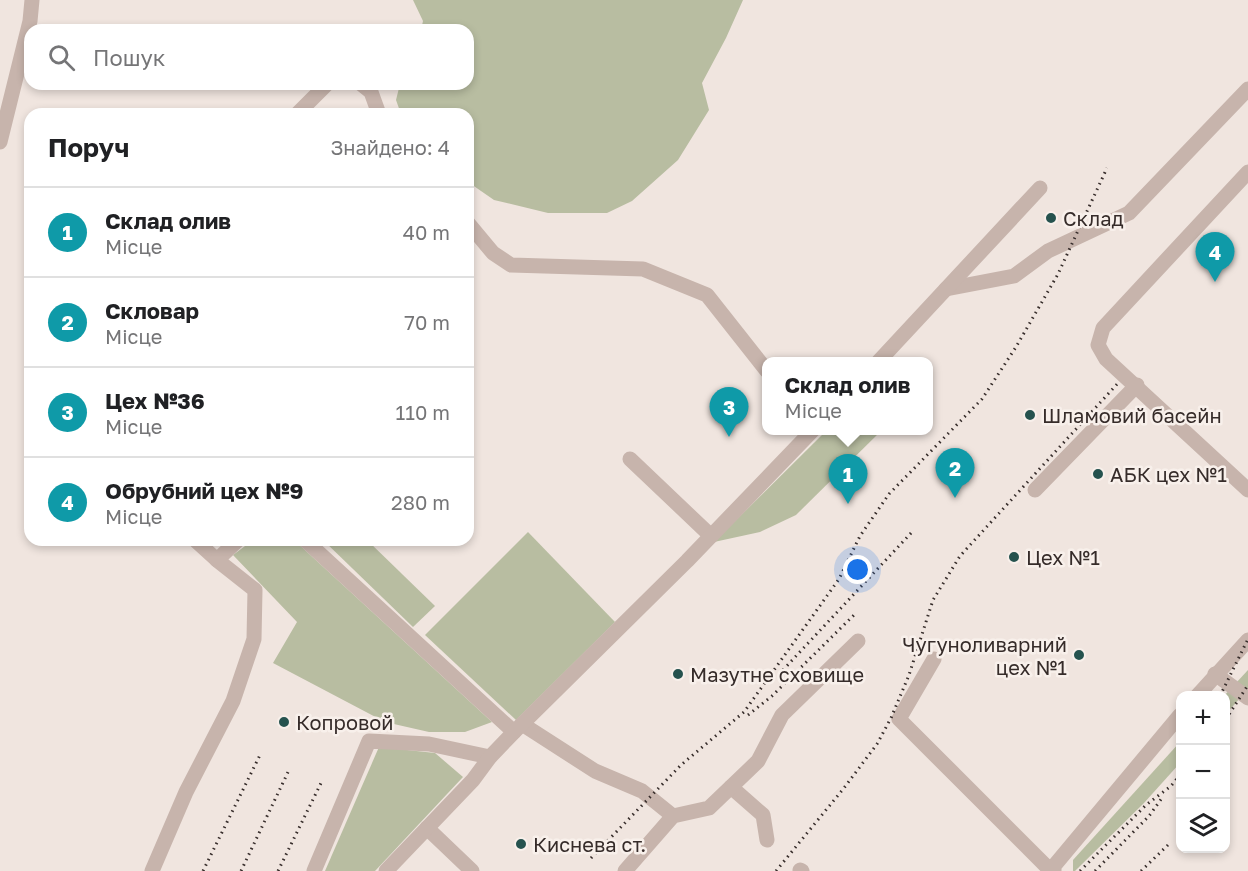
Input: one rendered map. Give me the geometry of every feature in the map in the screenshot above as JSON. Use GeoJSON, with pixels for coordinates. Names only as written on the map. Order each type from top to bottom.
{"type":"FeatureCollection","features":[{"type":"Feature","properties":{"kind":"street"},"geometry":{"type":"LineString","coordinates":[[29,24],[32,0]]}},
{"type":"Feature","properties":{"kind":"street"},"geometry":{"type":"LineString","coordinates":[[1,135],[24,45]]}},
{"type":"Feature","properties":{"kind":"street"},"geometry":{"type":"LineString","coordinates":[[946,289],[1014,276],[1048,251],[1129,213],[1248,89]]}},
{"type":"Feature","properties":{"kind":"street"},"geometry":{"type":"LineString","coordinates":[[303,108],[321,90]]}},
{"type":"Feature","properties":{"kind":"street"},"geometry":{"type":"LineString","coordinates":[[368,90],[377,108]]}},
{"type":"Feature","properties":{"kind":"street"},"geometry":{"type":"LineString","coordinates":[[1248,172],[1103,328],[1098,345],[1106,359],[1137,385],[1248,490]]}},
{"type":"Feature","properties":{"kind":"street"},"geometry":{"type":"LineString","coordinates":[[883,357],[1040,188]]}},
{"type":"Feature","properties":{"kind":"street"},"geometry":{"type":"LineString","coordinates":[[474,230],[494,253],[511,265],[643,269],[707,295],[762,365]]}},
{"type":"Feature","properties":{"kind":"street"},"geometry":{"type":"LineString","coordinates":[[1035,490],[1137,385]]}},
{"type":"Feature","properties":{"kind":"street"},"geometry":{"type":"LineString","coordinates":[[386,871],[473,780],[490,757],[518,728],[711,536],[808,435]]}},
{"type":"Feature","properties":{"kind":"street"},"geometry":{"type":"LineString","coordinates":[[630,459],[711,536]]}},
{"type":"Feature","properties":{"kind":"street"},"geometry":{"type":"LineString","coordinates":[[152,871],[186,792],[233,701],[254,639],[255,590],[202,546]]}},
{"type":"Feature","properties":{"kind":"street"},"geometry":{"type":"LineString","coordinates":[[217,560],[232,546]]}},
{"type":"Feature","properties":{"kind":"street"},"geometry":{"type":"LineString","coordinates":[[312,546],[518,728],[595,771],[642,791],[673,816]]}},
{"type":"Feature","properties":{"kind":"street"},"geometry":{"type":"LineString","coordinates":[[1201,691],[1248,640]]}},
{"type":"Feature","properties":{"kind":"street"},"geometry":{"type":"LineString","coordinates":[[625,871],[673,816],[709,808],[758,761],[782,714],[858,641]]}},
{"type":"Feature","properties":{"kind":"street"},"geometry":{"type":"LineString","coordinates":[[933,659],[899,719],[1053,871],[1054,866],[1176,720]]}},
{"type":"Feature","properties":{"kind":"street"},"geometry":{"type":"LineString","coordinates":[[1215,674],[1248,698]]}},
{"type":"Feature","properties":{"kind":"street"},"geometry":{"type":"LineString","coordinates":[[314,871],[369,741],[429,744],[490,757]]}},
{"type":"Feature","properties":{"kind":"street"},"geometry":{"type":"LineString","coordinates":[[731,787],[763,816],[767,840]]}},
{"type":"Feature","properties":{"kind":"street"},"geometry":{"type":"LineString","coordinates":[[427,828],[472,871]]}},
{"type":"Feature","properties":{"kind":"green space"},"geometry":{"type":"Polygon","coordinates":[[[413,0],[743,0],[702,83],[709,110],[678,160],[632,201],[607,213],[548,213],[494,200],[474,186],[474,108],[399,108],[396,100],[398,90],[474,90],[474,24],[422,24],[413,0]]]}},
{"type":"Feature","properties":{"kind":"green space"},"geometry":{"type":"Polygon","coordinates":[[[822,435],[877,435],[796,515],[760,532],[714,542],[822,435]]]}},
{"type":"Feature","properties":{"kind":"green space"},"geometry":{"type":"Polygon","coordinates":[[[528,532],[615,622],[516,720],[425,635],[528,532]]]}},
{"type":"Feature","properties":{"kind":"green space"},"geometry":{"type":"Polygon","coordinates":[[[245,546],[301,546],[492,722],[465,732],[429,732],[385,722],[273,663],[297,622],[233,555],[245,546]]]}},
{"type":"Feature","properties":{"kind":"green space"},"geometry":{"type":"Polygon","coordinates":[[[329,546],[373,546],[435,606],[413,627],[329,546]]]}},
{"type":"Feature","properties":{"kind":"green space"},"geometry":{"type":"Polygon","coordinates":[[[1248,670],[1248,689],[1230,709],[1229,691],[1248,670]]]}},
{"type":"Feature","properties":{"kind":"green space"},"geometry":{"type":"Polygon","coordinates":[[[1176,746],[1176,767],[1144,803],[1075,871],[1073,871],[1073,860],[1176,746]]]}},
{"type":"Feature","properties":{"kind":"green space"},"geometry":{"type":"Polygon","coordinates":[[[379,747],[435,753],[463,777],[375,871],[325,871],[379,747]]]}},
{"type":"Feature","properties":{"kind":"railway"},"geometry":{"type":"LineString","coordinates":[[591,858],[681,765],[744,712],[839,579],[860,536],[889,494],[982,399],[1016,347],[1058,274],[1107,168]]}},
{"type":"Feature","properties":{"kind":"railway"},"geometry":{"type":"LineString","coordinates":[[776,871],[877,744],[909,675],[933,600],[960,556],[1119,382]]}},
{"type":"Feature","properties":{"kind":"railway"},"geometry":{"type":"LineString","coordinates":[[783,670],[912,532]]}},
{"type":"Feature","properties":{"kind":"railway"},"geometry":{"type":"LineString","coordinates":[[748,715],[772,696],[855,614]]}},
{"type":"Feature","properties":{"kind":"railway"},"geometry":{"type":"LineString","coordinates":[[1222,691],[1248,639]]}},
{"type":"Feature","properties":{"kind":"railway"},"geometry":{"type":"LineString","coordinates":[[1230,713],[1248,685]]}},
{"type":"Feature","properties":{"kind":"railway"},"geometry":{"type":"LineString","coordinates":[[203,871],[261,753]]}},
{"type":"Feature","properties":{"kind":"railway"},"geometry":{"type":"LineString","coordinates":[[241,871],[289,770]]}},
{"type":"Feature","properties":{"kind":"railway"},"geometry":{"type":"LineString","coordinates":[[1080,871],[1146,805],[1176,780]]}},
{"type":"Feature","properties":{"kind":"railway"},"geometry":{"type":"LineString","coordinates":[[278,871],[322,781]]}},
{"type":"Feature","properties":{"kind":"railway"},"geometry":{"type":"LineString","coordinates":[[1095,871],[1149,816],[1162,798]]}},
{"type":"Feature","properties":{"kind":"railway"},"geometry":{"type":"LineString","coordinates":[[1141,871],[1169,844]]}},
{"type":"Feature","properties":{"kind":"place","name":"Склад"},"geometry":{"type":"Point","coordinates":[1051,218]}},
{"type":"Feature","properties":{"kind":"place","name":"Обрубний цех №9"},"geometry":{"type":"Point","coordinates":[1215,282]}},
{"type":"Feature","properties":{"kind":"place","name":"Шламовий басейн"},"geometry":{"type":"Point","coordinates":[1030,415]}},
{"type":"Feature","properties":{"kind":"place","name":"Цех №36"},"geometry":{"type":"Point","coordinates":[729,437]}},
{"type":"Feature","properties":{"kind":"place","name":"АБК цех №1"},"geometry":{"type":"Point","coordinates":[1098,474]}},
{"type":"Feature","properties":{"kind":"place","name":"Скловар"},"geometry":{"type":"Point","coordinates":[955,498]}},
{"type":"Feature","properties":{"kind":"place","name":"Склад олив"},"geometry":{"type":"Point","coordinates":[848,504]}},
{"type":"Feature","properties":{"kind":"place","name":"Цех №1"},"geometry":{"type":"Point","coordinates":[1014,557]}},
{"type":"Feature","properties":{"kind":"place","name":"Чугуноливарний цех №1"},"geometry":{"type":"Point","coordinates":[1079,655]}},
{"type":"Feature","properties":{"kind":"place","name":"Мазутне сховище"},"geometry":{"type":"Point","coordinates":[678,674]}},
{"type":"Feature","properties":{"kind":"place","name":"Копровой"},"geometry":{"type":"Point","coordinates":[284,722]}},
{"type":"Feature","properties":{"kind":"place","name":"Киснева ст."},"geometry":{"type":"Point","coordinates":[521,844]}}]}
